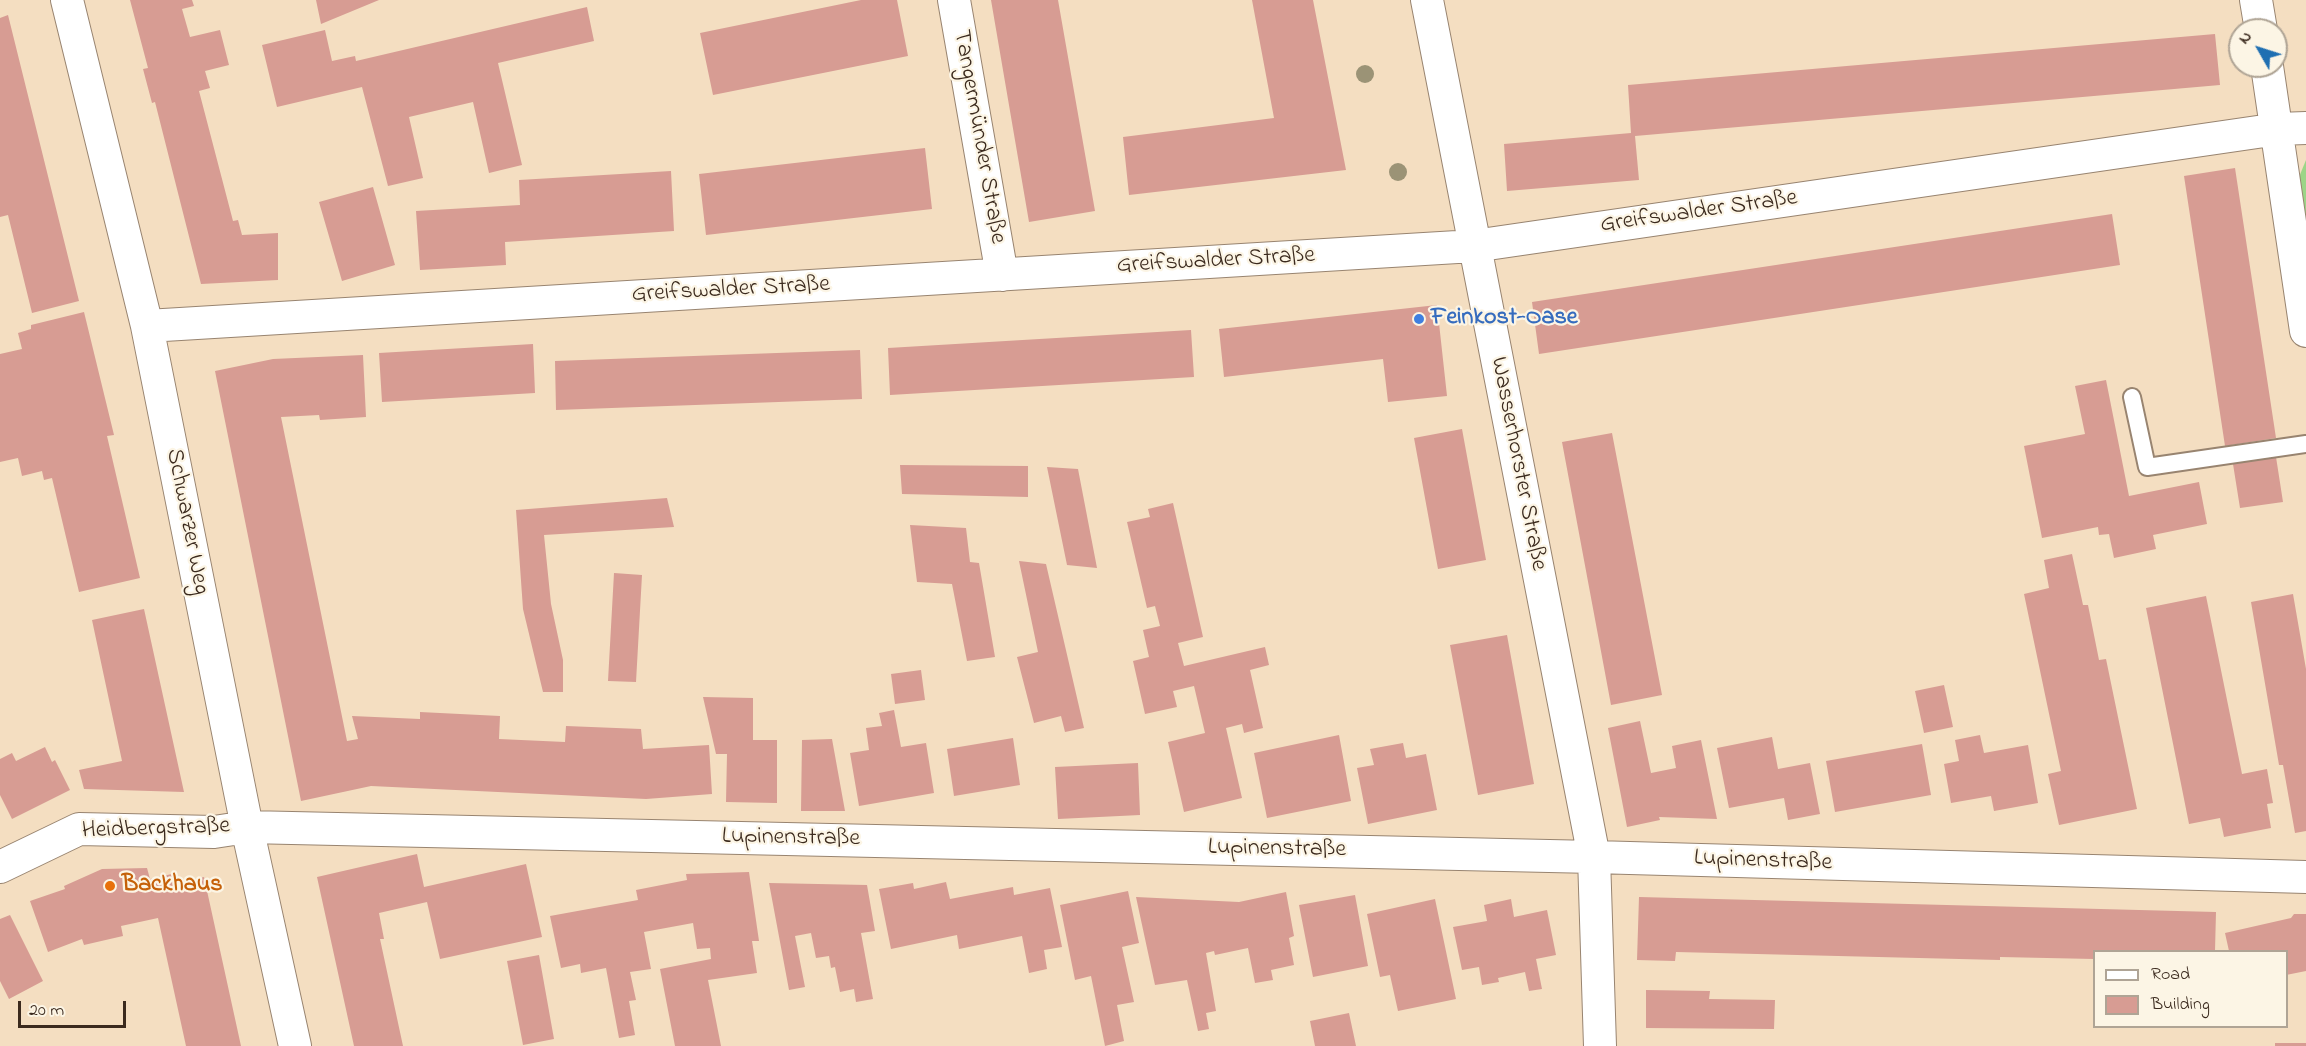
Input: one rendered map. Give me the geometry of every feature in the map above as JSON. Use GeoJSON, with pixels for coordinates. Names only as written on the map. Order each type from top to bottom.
{"type":"FeatureCollection","features":[{"type":"Feature","properties":{"kind":"street","name":"Schwarzer Weg"},"geometry":{"type":"LineString","coordinates":[[67,0],[147,327],[247,827],[295,1046]]}},
{"type":"Feature","properties":{"kind":"street","name":"Tangermünder Straße"},"geometry":{"type":"LineString","coordinates":[[954,0],[1002,275]]}},
{"type":"Feature","properties":{"kind":"street","name":"Wasserhorster Straße"},"geometry":{"type":"LineString","coordinates":[[1427,0],[1594,857],[1600,1046]]}},
{"type":"Feature","properties":{"kind":"street"},"geometry":{"type":"LineString","coordinates":[[2256,0],[2259,18]]}},
{"type":"Feature","properties":{"kind":"street"},"geometry":{"type":"LineString","coordinates":[[2272,78],[2292,128],[2306,331]]}},
{"type":"Feature","properties":{"kind":"street","name":"Greifswalder Straße"},"geometry":{"type":"LineString","coordinates":[[147,327],[1474,246],[2292,128]]}},
{"type":"Feature","properties":{"kind":"street","name":"Lupinenstraße"},"geometry":{"type":"LineString","coordinates":[[247,827],[1594,857],[2306,877]]}},
{"type":"Feature","properties":{"kind":"street","name":"Heidbergstraße"},"geometry":{"type":"LineString","coordinates":[[0,867],[79,829],[214,832],[247,827]]}},
{"type":"Feature","properties":{"kind":"lane"},"geometry":{"type":"LineString","coordinates":[[2132,397],[2147,466],[2306,444]]}},
{"type":"Feature","properties":{"kind":"green space"},"geometry":{"type":"Polygon","coordinates":[[[2306,160],[2306,219],[2299,177],[2306,160]]]}},
{"type":"Feature","properties":{"kind":"building"},"geometry":{"type":"Polygon","coordinates":[[[130,0],[192,0],[194,6],[182,9],[190,37],[220,30],[229,65],[205,71],[210,88],[199,91],[233,221],[238,220],[242,235],[278,233],[278,280],[201,284],[155,102],[152,103],[143,69],[148,68],[130,0]]]}},
{"type":"Feature","properties":{"kind":"building"},"geometry":{"type":"Polygon","coordinates":[[[316,0],[379,0],[321,24],[316,0]]]}},
{"type":"Feature","properties":{"kind":"building"},"geometry":{"type":"Polygon","coordinates":[[[861,0],[897,0],[908,56],[713,95],[700,33],[861,0]]]}},
{"type":"Feature","properties":{"kind":"building"},"geometry":{"type":"Polygon","coordinates":[[[991,0],[1058,0],[1095,211],[1029,222],[991,0]]]}},
{"type":"Feature","properties":{"kind":"building"},"geometry":{"type":"Polygon","coordinates":[[[1252,0],[1313,0],[1346,170],[1129,195],[1123,137],[1274,118],[1252,0]]]}},
{"type":"Feature","properties":{"kind":"building"},"geometry":{"type":"Polygon","coordinates":[[[587,7],[594,41],[498,63],[522,165],[489,173],[473,102],[409,117],[423,178],[388,186],[362,87],[277,107],[262,45],[325,30],[332,61],[355,56],[356,61],[587,7]]]}},
{"type":"Feature","properties":{"kind":"building"},"geometry":{"type":"Polygon","coordinates":[[[8,15],[79,301],[32,313],[8,215],[0,217],[0,18],[8,15]]]}},
{"type":"Feature","properties":{"kind":"building"},"geometry":{"type":"Polygon","coordinates":[[[2215,34],[2220,85],[1635,136],[1639,180],[1507,191],[1504,144],[1631,133],[1628,85],[2215,34]]]}},
{"type":"Feature","properties":{"kind":"building"},"geometry":{"type":"Polygon","coordinates":[[[925,148],[932,209],[706,235],[699,174],[925,148]]]}},
{"type":"Feature","properties":{"kind":"building"},"geometry":{"type":"Polygon","coordinates":[[[2235,168],[2276,438],[2225,446],[2184,176],[2235,168]]]}},
{"type":"Feature","properties":{"kind":"building"},"geometry":{"type":"Polygon","coordinates":[[[671,171],[674,231],[505,242],[506,265],[420,270],[416,211],[520,205],[519,180],[671,171]]]}},
{"type":"Feature","properties":{"kind":"building"},"geometry":{"type":"Polygon","coordinates":[[[373,187],[395,265],[342,281],[319,202],[373,187]]]}},
{"type":"Feature","properties":{"kind":"building"},"geometry":{"type":"Polygon","coordinates":[[[2112,214],[2120,265],[1539,354],[1532,302],[2112,214]]]}},
{"type":"Feature","properties":{"kind":"building"},"geometry":{"type":"Polygon","coordinates":[[[1437,305],[1447,396],[1388,402],[1383,359],[1224,377],[1219,329],[1437,305]]]}},
{"type":"Feature","properties":{"kind":"building"},"geometry":{"type":"Polygon","coordinates":[[[84,312],[114,435],[107,436],[140,578],[79,592],[52,478],[44,480],[42,471],[22,476],[18,458],[0,462],[0,354],[22,349],[18,333],[31,329],[31,325],[84,312]]]}},
{"type":"Feature","properties":{"kind":"building"},"geometry":{"type":"Polygon","coordinates":[[[1191,330],[1194,377],[890,395],[888,348],[1191,330]]]}},
{"type":"Feature","properties":{"kind":"building"},"geometry":{"type":"Polygon","coordinates":[[[533,344],[535,393],[382,402],[379,353],[533,344]]]}},
{"type":"Feature","properties":{"kind":"building"},"geometry":{"type":"Polygon","coordinates":[[[860,350],[862,399],[556,410],[555,361],[860,350]]]}},
{"type":"Feature","properties":{"kind":"building"},"geometry":{"type":"Polygon","coordinates":[[[363,355],[366,417],[320,420],[319,415],[281,417],[347,741],[358,739],[352,716],[420,719],[420,712],[500,716],[499,739],[565,742],[566,726],[641,729],[643,749],[709,745],[712,794],[646,799],[371,786],[301,801],[215,371],[273,359],[363,355]]]}},
{"type":"Feature","properties":{"kind":"building"},"geometry":{"type":"Polygon","coordinates":[[[2106,380],[2129,496],[2199,482],[2207,524],[2153,535],[2156,549],[2114,558],[2109,534],[2099,535],[2098,527],[2042,538],[2024,446],[2085,434],[2075,386],[2106,380]]]}},
{"type":"Feature","properties":{"kind":"building"},"geometry":{"type":"Polygon","coordinates":[[[1462,429],[1486,560],[1438,569],[1414,438],[1462,429]]]}},
{"type":"Feature","properties":{"kind":"building"},"geometry":{"type":"Polygon","coordinates":[[[1612,433],[1662,695],[1611,705],[1562,442],[1612,433]]]}},
{"type":"Feature","properties":{"kind":"building"},"geometry":{"type":"Polygon","coordinates":[[[2276,457],[2283,502],[2240,508],[2233,464],[2276,457]]]}},
{"type":"Feature","properties":{"kind":"building"},"geometry":{"type":"Polygon","coordinates":[[[900,465],[1028,466],[1028,497],[902,494],[900,465]]]}},
{"type":"Feature","properties":{"kind":"building"},"geometry":{"type":"Polygon","coordinates":[[[1047,467],[1078,469],[1097,568],[1067,565],[1047,467]]]}},
{"type":"Feature","properties":{"kind":"building"},"geometry":{"type":"Polygon","coordinates":[[[667,498],[674,527],[544,535],[551,604],[563,660],[563,692],[543,692],[523,609],[516,510],[667,498]]]}},
{"type":"Feature","properties":{"kind":"building"},"geometry":{"type":"Polygon","coordinates":[[[1173,503],[1203,637],[1178,643],[1184,666],[1265,647],[1269,665],[1250,670],[1263,728],[1244,733],[1242,724],[1226,728],[1242,798],[1184,812],[1168,742],[1205,733],[1194,686],[1173,691],[1177,707],[1145,714],[1133,661],[1149,657],[1143,630],[1160,626],[1155,606],[1147,608],[1127,522],[1150,517],[1148,509],[1173,503]]]}},
{"type":"Feature","properties":{"kind":"building"},"geometry":{"type":"Polygon","coordinates":[[[910,525],[966,528],[970,562],[979,563],[995,657],[967,661],[952,584],[917,582],[910,525]]]}},
{"type":"Feature","properties":{"kind":"building"},"geometry":{"type":"Polygon","coordinates":[[[2072,554],[2083,605],[2088,605],[2099,660],[2106,659],[2137,809],[2059,825],[2048,774],[2061,771],[2024,594],[2049,588],[2044,560],[2072,554]]]}},
{"type":"Feature","properties":{"kind":"building"},"geometry":{"type":"Polygon","coordinates":[[[1019,561],[1046,564],[1084,728],[1065,732],[1061,716],[1034,723],[1017,657],[1038,652],[1019,561]]]}},
{"type":"Feature","properties":{"kind":"building"},"geometry":{"type":"Polygon","coordinates":[[[614,573],[642,575],[636,682],[608,681],[614,573]]]}},
{"type":"Feature","properties":{"kind":"building"},"geometry":{"type":"Polygon","coordinates":[[[2293,594],[2306,669],[2306,831],[2295,833],[2283,765],[2279,765],[2251,602],[2293,594]]]}},
{"type":"Feature","properties":{"kind":"building"},"geometry":{"type":"Polygon","coordinates":[[[2206,596],[2242,774],[2267,769],[2273,803],[2267,804],[2271,828],[2224,837],[2220,818],[2189,824],[2146,608],[2206,596]]]}},
{"type":"Feature","properties":{"kind":"building"},"geometry":{"type":"Polygon","coordinates":[[[144,609],[184,792],[84,789],[79,770],[122,761],[92,620],[144,609]]]}},
{"type":"Feature","properties":{"kind":"building"},"geometry":{"type":"Polygon","coordinates":[[[1507,635],[1534,784],[1478,795],[1450,645],[1507,635]]]}},
{"type":"Feature","properties":{"kind":"building"},"geometry":{"type":"Polygon","coordinates":[[[921,670],[925,700],[895,704],[891,674],[921,670]]]}},
{"type":"Feature","properties":{"kind":"building"},"geometry":{"type":"Polygon","coordinates":[[[1944,685],[1953,727],[1924,733],[1915,691],[1944,685]]]}},
{"type":"Feature","properties":{"kind":"building"},"geometry":{"type":"Polygon","coordinates":[[[703,697],[753,698],[753,740],[777,740],[777,803],[726,802],[727,754],[716,754],[703,697]]]}},
{"type":"Feature","properties":{"kind":"building"},"geometry":{"type":"Polygon","coordinates":[[[894,710],[901,747],[926,743],[934,793],[859,806],[850,753],[869,750],[866,728],[882,726],[879,713],[894,710]]]}},
{"type":"Feature","properties":{"kind":"building"},"geometry":{"type":"Polygon","coordinates":[[[1640,721],[1651,773],[1676,768],[1672,746],[1701,740],[1717,819],[1659,817],[1660,820],[1627,827],[1608,728],[1640,721]]]}},
{"type":"Feature","properties":{"kind":"building"},"geometry":{"type":"Polygon","coordinates":[[[1339,735],[1351,801],[1267,818],[1254,753],[1339,735]]]}},
{"type":"Feature","properties":{"kind":"building"},"geometry":{"type":"Polygon","coordinates":[[[1980,735],[1984,753],[2028,745],[2038,803],[1994,811],[1991,796],[1951,803],[1944,764],[1959,761],[1955,740],[1980,735]]]}},
{"type":"Feature","properties":{"kind":"building"},"geometry":{"type":"Polygon","coordinates":[[[1772,737],[1778,769],[1810,763],[1820,814],[1788,820],[1784,798],[1729,808],[1717,748],[1772,737]]]}},
{"type":"Feature","properties":{"kind":"building"},"geometry":{"type":"Polygon","coordinates":[[[1013,738],[1020,785],[954,796],[947,749],[1013,738]]]}},
{"type":"Feature","properties":{"kind":"building"},"geometry":{"type":"Polygon","coordinates":[[[832,739],[845,811],[801,811],[802,740],[832,739]]]}},
{"type":"Feature","properties":{"kind":"building"},"geometry":{"type":"Polygon","coordinates":[[[1403,743],[1406,758],[1426,754],[1437,810],[1368,824],[1357,768],[1374,765],[1370,749],[1403,743]]]}},
{"type":"Feature","properties":{"kind":"building"},"geometry":{"type":"Polygon","coordinates":[[[1922,744],[1931,795],[1835,812],[1826,761],[1922,744]]]}},
{"type":"Feature","properties":{"kind":"building"},"geometry":{"type":"Polygon","coordinates":[[[45,747],[52,762],[55,760],[70,790],[12,819],[0,795],[0,759],[12,753],[16,761],[45,747]]]}},
{"type":"Feature","properties":{"kind":"building"},"geometry":{"type":"Polygon","coordinates":[[[1138,763],[1140,815],[1058,819],[1055,767],[1138,763]]]}},
{"type":"Feature","properties":{"kind":"building"},"geometry":{"type":"Polygon","coordinates":[[[417,854],[424,887],[526,864],[542,937],[440,959],[427,902],[379,913],[384,939],[380,939],[403,1046],[354,1046],[317,877],[417,854]]]}},
{"type":"Feature","properties":{"kind":"building"},"geometry":{"type":"Polygon","coordinates":[[[147,868],[150,879],[176,873],[178,883],[204,877],[241,1046],[186,1046],[158,918],[121,926],[123,936],[84,945],[82,939],[48,952],[30,901],[65,889],[64,886],[102,869],[147,868]]]}},
{"type":"Feature","properties":{"kind":"building"},"geometry":{"type":"Polygon","coordinates":[[[749,872],[759,941],[752,941],[757,973],[708,980],[721,1046],[675,1046],[660,969],[711,959],[710,948],[697,949],[693,923],[644,932],[651,969],[630,972],[636,1000],[629,1001],[635,1035],[619,1038],[606,968],[581,973],[580,964],[561,968],[550,916],[638,900],[636,890],[687,880],[686,874],[749,872]]]}},
{"type":"Feature","properties":{"kind":"building"},"geometry":{"type":"Polygon","coordinates":[[[946,882],[950,899],[1013,887],[1014,895],[1050,888],[1062,947],[1044,950],[1047,969],[1029,973],[1022,936],[959,949],[957,935],[891,949],[879,889],[913,883],[914,889],[946,882]]]}},
{"type":"Feature","properties":{"kind":"building"},"geometry":{"type":"Polygon","coordinates":[[[769,883],[867,885],[875,931],[861,933],[873,999],[856,1002],[854,989],[840,992],[835,967],[831,968],[829,956],[816,958],[811,933],[795,936],[805,987],[789,990],[769,883]]]}},
{"type":"Feature","properties":{"kind":"building"},"geometry":{"type":"Polygon","coordinates":[[[1128,891],[1139,943],[1122,947],[1134,1002],[1117,1005],[1124,1041],[1105,1046],[1091,976],[1075,980],[1060,905],[1128,891]]]}},
{"type":"Feature","properties":{"kind":"building"},"geometry":{"type":"Polygon","coordinates":[[[1286,892],[1294,936],[1289,938],[1294,965],[1271,970],[1273,980],[1255,983],[1248,948],[1215,955],[1214,951],[1206,953],[1216,1011],[1206,1013],[1209,1029],[1198,1031],[1187,980],[1155,985],[1136,897],[1239,902],[1286,892]]]}},
{"type":"Feature","properties":{"kind":"building"},"geometry":{"type":"Polygon","coordinates":[[[1355,895],[1368,966],[1313,977],[1299,905],[1355,895]]]}},
{"type":"Feature","properties":{"kind":"building"},"geometry":{"type":"Polygon","coordinates":[[[1639,897],[2216,912],[2215,950],[2093,950],[2093,959],[2000,957],[2000,960],[1676,952],[1675,961],[1637,960],[1639,897]]]}},
{"type":"Feature","properties":{"kind":"building"},"geometry":{"type":"Polygon","coordinates":[[[1435,899],[1456,999],[1398,1011],[1390,975],[1380,977],[1367,914],[1435,899]]]}},
{"type":"Feature","properties":{"kind":"building"},"geometry":{"type":"Polygon","coordinates":[[[1511,899],[1514,917],[1547,910],[1556,955],[1536,959],[1542,989],[1529,991],[1525,972],[1498,978],[1499,982],[1482,985],[1479,967],[1462,970],[1453,927],[1487,921],[1484,905],[1511,899]]]}},
{"type":"Feature","properties":{"kind":"building"},"geometry":{"type":"Polygon","coordinates":[[[2294,914],[2306,914],[2306,971],[2288,975],[2288,950],[2229,950],[2225,933],[2291,918],[2294,914]]]}},
{"type":"Feature","properties":{"kind":"building"},"geometry":{"type":"Polygon","coordinates":[[[10,915],[43,981],[9,999],[0,981],[0,919],[10,915]]]}},
{"type":"Feature","properties":{"kind":"building"},"geometry":{"type":"Polygon","coordinates":[[[539,955],[554,1039],[523,1045],[507,961],[539,955]]]}},
{"type":"Feature","properties":{"kind":"building"},"geometry":{"type":"Polygon","coordinates":[[[1646,990],[1710,991],[1709,999],[1775,1000],[1774,1029],[1646,1028],[1646,990]]]}},
{"type":"Feature","properties":{"kind":"building"},"geometry":{"type":"Polygon","coordinates":[[[1349,1013],[1356,1046],[1315,1046],[1310,1021],[1349,1013]]]}},
{"type":"Feature","properties":{"kind":"building"},"geometry":{"type":"Polygon","coordinates":[[[2275,1043],[2306,1043],[2306,1046],[2275,1046],[2275,1043]]]}},
{"type":"Feature","properties":{"kind":"place","name":"Feinkost-Oase"},"geometry":{"type":"Point","coordinates":[1419,319]}},
{"type":"Feature","properties":{"kind":"place","name":"Backhaus"},"geometry":{"type":"Point","coordinates":[110,886]}}]}
